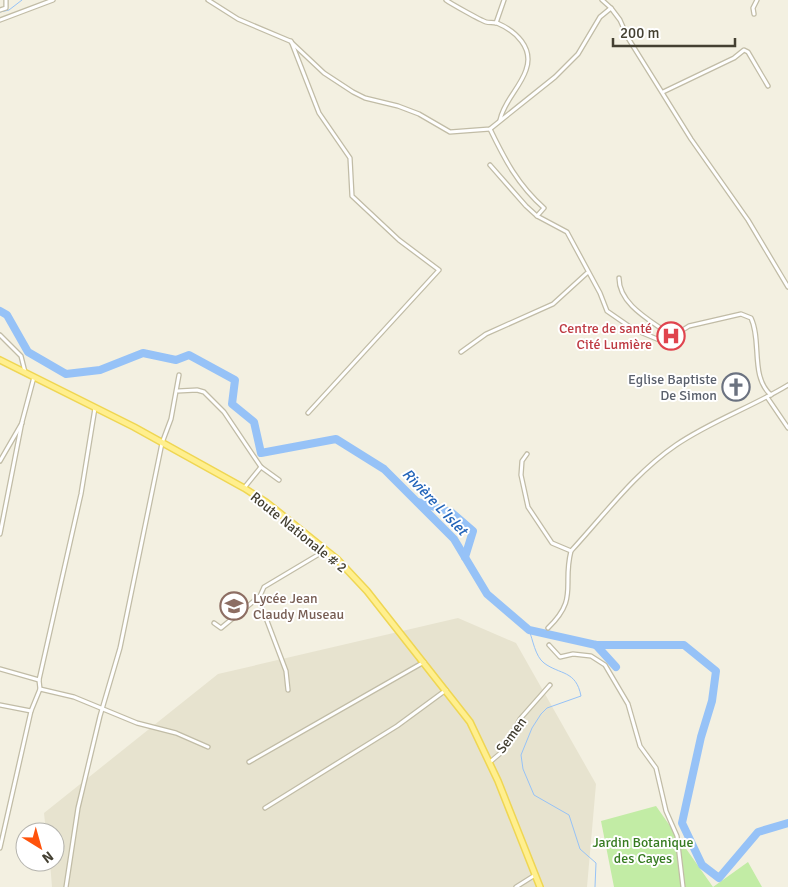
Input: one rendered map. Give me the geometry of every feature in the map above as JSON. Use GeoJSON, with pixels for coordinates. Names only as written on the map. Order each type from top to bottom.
{"type":"FeatureCollection","features":[{"type":"Feature","properties":{"kind":"main road","name":"Route Nationale # 2"},"geometry":{"type":"LineString","coordinates":[[0,360],[162,442],[244,488],[266,502],[326,550],[367,591],[425,662],[470,722],[490,762],[540,887]]}},
{"type":"Feature","properties":{"kind":"street"},"geometry":{"type":"LineString","coordinates":[[0,10],[6,8],[6,0]]}},
{"type":"Feature","properties":{"kind":"street"},"geometry":{"type":"LineString","coordinates":[[0,20],[53,0]]}},
{"type":"Feature","properties":{"kind":"street"},"geometry":{"type":"LineString","coordinates":[[208,0],[238,19],[290,41],[324,72],[365,98],[398,106],[419,114],[450,132],[490,129],[555,77],[572,60],[600,17],[610,8]]}},
{"type":"Feature","properties":{"kind":"street"},"geometry":{"type":"LineString","coordinates":[[446,0],[485,22],[496,23],[522,40],[527,48],[529,58],[527,68],[515,92],[502,109],[500,121]]}},
{"type":"Feature","properties":{"kind":"street"},"geometry":{"type":"LineString","coordinates":[[496,23],[504,0]]}},
{"type":"Feature","properties":{"kind":"street"},"geometry":{"type":"LineString","coordinates":[[602,0],[620,20],[628,38],[691,139],[748,220],[788,287]]}},
{"type":"Feature","properties":{"kind":"street"},"geometry":{"type":"LineString","coordinates":[[754,14],[753,8],[757,0]]}},
{"type":"Feature","properties":{"kind":"street"},"geometry":{"type":"LineString","coordinates":[[290,41],[319,113],[350,158],[352,196],[399,240],[439,270],[308,413]]}},
{"type":"Feature","properties":{"kind":"street"},"geometry":{"type":"LineString","coordinates":[[663,92],[734,58],[746,50],[768,86]]}},
{"type":"Feature","properties":{"kind":"street"},"geometry":{"type":"LineString","coordinates":[[490,129],[503,156],[526,192],[544,208],[537,216]]}},
{"type":"Feature","properties":{"kind":"street"},"geometry":{"type":"LineString","coordinates":[[490,165],[537,216],[567,232],[580,255],[587,273],[600,292],[607,311],[633,329],[657,339],[673,337],[688,326],[746,314],[756,327],[762,383],[788,428]]}},
{"type":"Feature","properties":{"kind":"street"},"geometry":{"type":"LineString","coordinates":[[461,352],[486,334],[553,304],[587,273]]}},
{"type":"Feature","properties":{"kind":"street"},"geometry":{"type":"LineString","coordinates":[[618,278],[620,287],[640,315],[673,337]]}},
{"type":"Feature","properties":{"kind":"street"},"geometry":{"type":"LineString","coordinates":[[0,335],[21,356],[25,373]]}},
{"type":"Feature","properties":{"kind":"street"},"geometry":{"type":"LineString","coordinates":[[66,887],[78,808],[102,708],[120,648],[162,442],[178,391],[179,375]]}},
{"type":"Feature","properties":{"kind":"street"},"geometry":{"type":"LineString","coordinates":[[0,534],[22,422],[34,377]]}},
{"type":"Feature","properties":{"kind":"street"},"geometry":{"type":"LineString","coordinates":[[548,628],[566,608],[568,562],[571,551],[642,471],[677,444],[735,411],[769,396],[788,385]]}},
{"type":"Feature","properties":{"kind":"street"},"geometry":{"type":"LineString","coordinates":[[178,391],[197,390],[204,392],[224,412],[261,467],[280,480]]}},
{"type":"Feature","properties":{"kind":"street"},"geometry":{"type":"LineString","coordinates":[[0,848],[31,711],[40,689],[39,680],[80,494],[95,408]]}},
{"type":"Feature","properties":{"kind":"street"},"geometry":{"type":"LineString","coordinates":[[0,461],[22,422]]}},
{"type":"Feature","properties":{"kind":"street"},"geometry":{"type":"LineString","coordinates":[[527,454],[522,461],[521,475],[528,507],[552,543],[571,551]]}},
{"type":"Feature","properties":{"kind":"street"},"geometry":{"type":"LineString","coordinates":[[244,488],[261,467]]}},
{"type":"Feature","properties":{"kind":"street"},"geometry":{"type":"LineString","coordinates":[[214,623],[221,628],[258,596],[264,588],[326,550]]}},
{"type":"Feature","properties":{"kind":"street"},"geometry":{"type":"LineString","coordinates":[[258,596],[286,671],[288,690]]}},
{"type":"Feature","properties":{"kind":"street"},"geometry":{"type":"LineString","coordinates":[[549,645],[560,657],[573,654],[591,656],[604,665],[628,704],[640,746],[656,768],[666,811],[677,836],[683,887]]}},
{"type":"Feature","properties":{"kind":"street"},"geometry":{"type":"LineString","coordinates":[[249,762],[425,662]]}},
{"type":"Feature","properties":{"kind":"street"},"geometry":{"type":"LineString","coordinates":[[0,670],[39,680]]}},
{"type":"Feature","properties":{"kind":"street","name":"Semen"},"geometry":{"type":"LineString","coordinates":[[490,762],[503,750],[520,719],[550,685]]}},
{"type":"Feature","properties":{"kind":"street"},"geometry":{"type":"LineString","coordinates":[[40,689],[74,697],[137,723],[176,733],[208,748]]}},
{"type":"Feature","properties":{"kind":"street"},"geometry":{"type":"LineString","coordinates":[[265,808],[397,726],[446,690]]}},
{"type":"Feature","properties":{"kind":"street"},"geometry":{"type":"LineString","coordinates":[[0,705],[31,711]]}},
{"type":"Feature","properties":{"kind":"street"},"geometry":{"type":"LineString","coordinates":[[516,887],[536,875]]}},
{"type":"Feature","properties":{"kind":"shaded area"},"geometry":{"type":"Polygon","coordinates":[[[458,618],[516,643],[596,784],[587,887],[52,887],[51,872],[65,872],[65,822],[45,822],[44,813],[218,674],[458,618]]]}},
{"type":"Feature","properties":{"kind":"green space","name":"Jardin Botanique des Cayes"},"geometry":{"type":"Polygon","coordinates":[[[656,806],[713,887],[614,887],[601,821],[656,806]]]}},
{"type":"Feature","properties":{"kind":"green space"},"geometry":{"type":"Polygon","coordinates":[[[748,862],[762,887],[713,887],[748,862]]]}},
{"type":"Feature","properties":{"kind":"waterway"},"geometry":{"type":"LineString","coordinates":[[0,12],[9,10],[22,0]]}},
{"type":"Feature","properties":{"kind":"waterway","name":"Rivière L'Islet"},"geometry":{"type":"LineString","coordinates":[[0,311],[7,315],[28,352],[66,374],[100,370],[143,353],[176,360],[189,355],[235,380],[232,404],[254,422],[261,453],[336,439],[384,469],[454,539],[487,594],[529,630],[596,645],[684,645],[716,671],[712,701],[701,737],[682,823],[702,865],[719,878],[758,832],[788,823]]}},
{"type":"Feature","properties":{"kind":"waterway"},"geometry":{"type":"LineString","coordinates":[[418,502],[451,512],[473,531],[465,557]]}},
{"type":"Feature","properties":{"kind":"waterway"},"geometry":{"type":"LineString","coordinates":[[529,630],[536,652],[541,660],[550,667],[571,677],[579,688],[581,696],[547,708],[541,714],[532,728],[521,755],[523,769],[534,795],[569,815],[580,849],[596,863],[595,887]]}},
{"type":"Feature","properties":{"kind":"waterway"},"geometry":{"type":"LineString","coordinates":[[596,645],[616,667]]}},
{"type":"Feature","properties":{"kind":"place","name":"Centre de santé Cité Lumière"},"geometry":{"type":"Point","coordinates":[671,336]}},
{"type":"Feature","properties":{"kind":"place","name":"Eglise Baptiste De Simon"},"geometry":{"type":"Point","coordinates":[736,387]}},
{"type":"Feature","properties":{"kind":"place","name":"Lycée Jean Claudy Museau"},"geometry":{"type":"Point","coordinates":[234,606]}}]}
